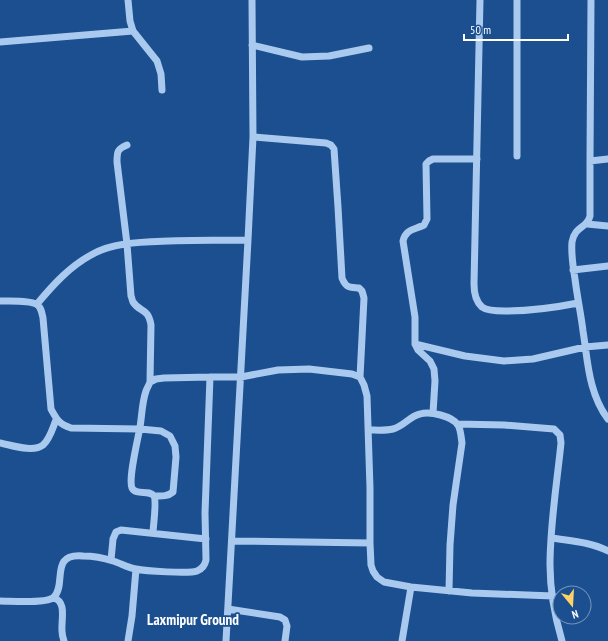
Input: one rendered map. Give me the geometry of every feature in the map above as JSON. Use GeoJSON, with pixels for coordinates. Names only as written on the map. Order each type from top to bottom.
{"type":"FeatureCollection","features":[{"type":"Feature","properties":{"kind":"street"},"geometry":{"type":"LineString","coordinates":[[128,0],[130,21],[133,31],[156,61],[161,74],[162,90]]}},
{"type":"Feature","properties":{"kind":"street"},"geometry":{"type":"LineString","coordinates":[[226,641],[253,137],[252,0]]}},
{"type":"Feature","properties":{"kind":"street"},"geometry":{"type":"LineString","coordinates":[[480,0],[474,293],[477,302],[483,308],[494,311],[549,309],[578,303]]}},
{"type":"Feature","properties":{"kind":"street"},"geometry":{"type":"LineString","coordinates":[[517,0],[517,156]]}},
{"type":"Feature","properties":{"kind":"street"},"geometry":{"type":"LineString","coordinates":[[591,0],[590,216],[587,224],[577,230],[574,236],[572,250],[573,270],[592,387],[604,413],[608,418]]}},
{"type":"Feature","properties":{"kind":"street"},"geometry":{"type":"LineString","coordinates":[[0,42],[133,31]]}},
{"type":"Feature","properties":{"kind":"street"},"geometry":{"type":"LineString","coordinates":[[252,45],[302,57],[329,56],[369,48]]}},
{"type":"Feature","properties":{"kind":"street"},"geometry":{"type":"LineString","coordinates":[[253,137],[326,143],[332,145],[334,149],[342,278],[344,283],[349,286],[359,288],[362,291],[364,298],[360,377],[367,396],[370,543],[371,565],[373,572],[384,582],[411,587],[472,593],[552,596]]}},
{"type":"Feature","properties":{"kind":"street"},"geometry":{"type":"LineString","coordinates":[[0,301],[30,302],[37,304],[41,309],[51,409],[56,420],[71,428],[140,429],[161,431],[170,436],[176,446],[176,457],[173,492],[170,495],[154,496],[135,491],[132,488],[131,483],[132,469],[140,429],[146,392],[150,382],[151,325],[146,312],[133,302],[131,296],[127,244],[117,162],[117,152],[122,147],[127,145]]}},
{"type":"Feature","properties":{"kind":"street"},"geometry":{"type":"LineString","coordinates":[[433,413],[435,381],[434,369],[430,361],[418,350],[415,344],[416,317],[403,241],[404,235],[424,224],[427,219],[426,164],[429,160],[477,159]]}},
{"type":"Feature","properties":{"kind":"street"},"geometry":{"type":"LineString","coordinates":[[590,161],[608,159]]}},
{"type":"Feature","properties":{"kind":"street"},"geometry":{"type":"LineString","coordinates":[[587,224],[608,226]]}},
{"type":"Feature","properties":{"kind":"street"},"geometry":{"type":"LineString","coordinates":[[37,304],[58,280],[74,266],[92,254],[112,246],[140,242],[248,240]]}},
{"type":"Feature","properties":{"kind":"street"},"geometry":{"type":"LineString","coordinates":[[573,270],[608,266]]}},
{"type":"Feature","properties":{"kind":"street"},"geometry":{"type":"LineString","coordinates":[[415,344],[465,356],[504,361],[533,359],[585,347],[608,345]]}},
{"type":"Feature","properties":{"kind":"street"},"geometry":{"type":"LineString","coordinates":[[150,382],[156,379],[164,378],[241,377],[278,370],[309,369],[352,374],[360,377]]}},
{"type":"Feature","properties":{"kind":"street"},"geometry":{"type":"LineString","coordinates":[[0,601],[44,601],[54,598],[58,591],[63,563],[70,557],[81,556],[111,560],[136,569],[180,572],[198,571],[204,566],[206,560],[205,513],[213,377]]}},
{"type":"Feature","properties":{"kind":"street"},"geometry":{"type":"LineString","coordinates":[[368,430],[392,429],[399,427],[411,418],[420,414],[433,413],[449,418],[457,424],[461,433],[462,443],[453,505],[449,591]]}},
{"type":"Feature","properties":{"kind":"street"},"geometry":{"type":"LineString","coordinates":[[0,443],[38,448],[44,444],[48,438],[56,420]]}},
{"type":"Feature","properties":{"kind":"street"},"geometry":{"type":"LineString","coordinates":[[457,424],[504,425],[554,429],[560,435],[561,443],[550,566],[552,586]]}},
{"type":"Feature","properties":{"kind":"street"},"geometry":{"type":"LineString","coordinates":[[153,533],[154,496]]}},
{"type":"Feature","properties":{"kind":"street"},"geometry":{"type":"LineString","coordinates":[[111,560],[113,539],[116,532],[121,530],[206,539]]}},
{"type":"Feature","properties":{"kind":"street"},"geometry":{"type":"LineString","coordinates":[[552,538],[586,544],[608,551]]}},
{"type":"Feature","properties":{"kind":"street"},"geometry":{"type":"LineString","coordinates":[[232,542],[370,543]]}},
{"type":"Feature","properties":{"kind":"street"},"geometry":{"type":"LineString","coordinates":[[128,641],[132,616],[136,569]]}},
{"type":"Feature","properties":{"kind":"street"},"geometry":{"type":"LineString","coordinates":[[402,641],[411,587]]}},
{"type":"Feature","properties":{"kind":"street"},"geometry":{"type":"LineString","coordinates":[[54,598],[58,599],[61,604],[64,641]]}},
{"type":"Feature","properties":{"kind":"street"},"geometry":{"type":"LineString","coordinates":[[228,609],[280,617],[285,620],[287,626],[286,641]]}},
{"type":"Feature","properties":{"kind":"street"},"geometry":{"type":"LineString","coordinates":[[558,625],[562,641]]}},
{"type":"Feature","properties":{"kind":"district","name":"Laxmipur Ground"},"geometry":{"type":"Point","coordinates":[193,619]}}]}
